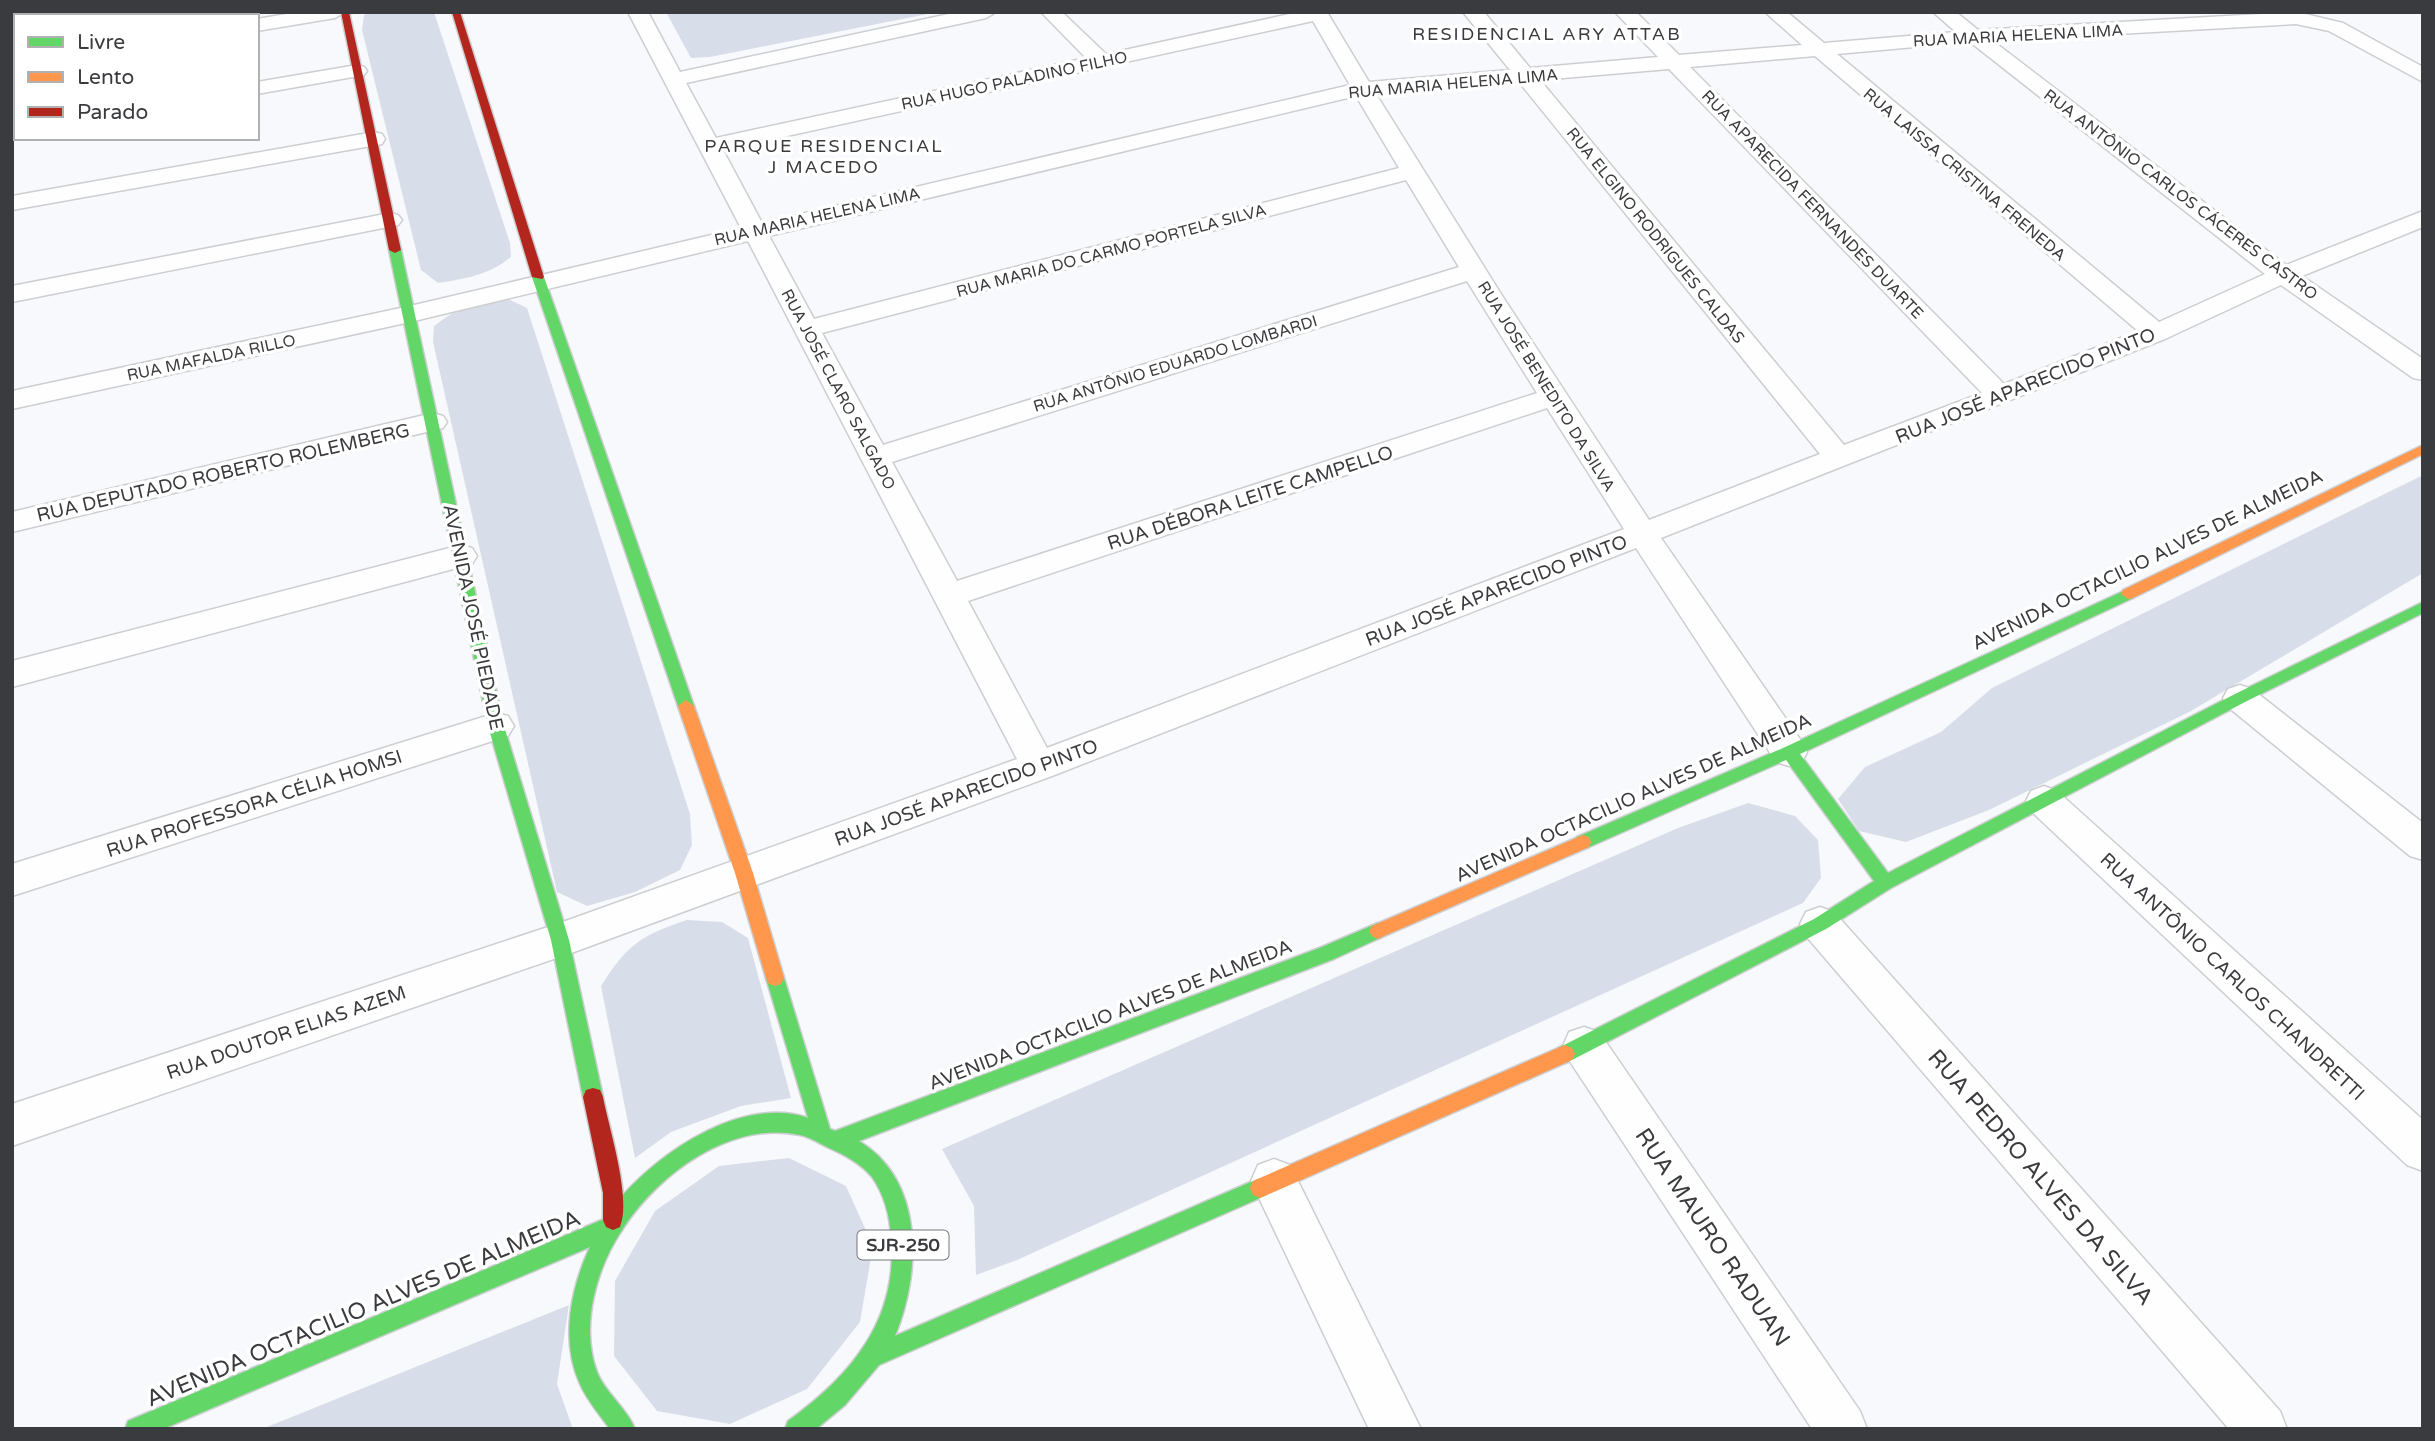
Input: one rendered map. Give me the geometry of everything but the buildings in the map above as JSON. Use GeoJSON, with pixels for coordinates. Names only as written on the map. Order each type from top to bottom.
{"type":"FeatureCollection","features":[{"type":"Feature","properties":{"kind":"main road","name":"AVENIDA JOSÉ PIEDADE"},"geometry":{"type":"LineString","coordinates":[[345,12],[496,726],[560,940],[613,1193],[610,1224]]}},
{"type":"Feature","properties":{"kind":"main road"},"geometry":{"type":"LineString","coordinates":[[456,12],[540,283],[744,873],[821,1130]]}},
{"type":"Feature","properties":{"kind":"main road","name":"AVENIDA OCTACILIO ALVES DE ALMEIDA"},"geometry":{"type":"LineString","coordinates":[[841,1138],[900,1118],[1328,953],[1790,752],[2209,556],[2423,449]]}},
{"type":"Feature","properties":{"kind":"main road"},"geometry":{"type":"LineString","coordinates":[[872,1357],[1584,1046],[1820,925],[1885,883],[2240,698],[2419,613]]}},
{"type":"Feature","properties":{"kind":"main road"},"geometry":{"type":"LineString","coordinates":[[1790,752],[1885,883]]}},
{"type":"Feature","properties":{"kind":"main road","name":"SJR-250"},"geometry":{"type":"LineString","coordinates":[[624,1429],[606,1412],[588,1385],[579,1352],[578,1316],[584,1280],[610,1224],[640,1185],[674,1158],[711,1138],[748,1126],[786,1124],[821,1130],[841,1138],[870,1160],[891,1190],[903,1227],[904,1269],[896,1303],[872,1357],[824,1420]]}},
{"type":"Feature","properties":{"kind":"main road","name":"AVENIDA OCTACILIO ALVES DE ALMEIDA"},"geometry":{"type":"LineString","coordinates":[[136,1429],[610,1224]]}},
{"type":"Feature","properties":{"kind":"street"},"geometry":{"type":"LineString","coordinates":[[259,25],[335,12]]}},
{"type":"Feature","properties":{"kind":"street","name":"RUA JOSÉ CLARO SALGADO"},"geometry":{"type":"LineString","coordinates":[[638,12],[676,79],[1038,766]]}},
{"type":"Feature","properties":{"kind":"street"},"geometry":{"type":"LineString","coordinates":[[676,79],[986,12]]}},
{"type":"Feature","properties":{"kind":"street"},"geometry":{"type":"LineString","coordinates":[[1051,12],[1101,61]]}},
{"type":"Feature","properties":{"kind":"street","name":"RUA ELGINO RODRIGUES CALDAS"},"geometry":{"type":"LineString","coordinates":[[1474,12],[1839,458]]}},
{"type":"Feature","properties":{"kind":"street","name":"RUA APARECIDA FERNANDES DUARTE"},"geometry":{"type":"LineString","coordinates":[[1625,12],[2000,396]]}},
{"type":"Feature","properties":{"kind":"street","name":"RUA LAISSA CRISTINA FRENEDA"},"geometry":{"type":"LineString","coordinates":[[1775,12],[1815,49],[2156,333]]}},
{"type":"Feature","properties":{"kind":"street","name":"RUA ANTÔNIO CARLOS CÁCERES CASTRO"},"geometry":{"type":"LineString","coordinates":[[1943,12],[2283,275],[2423,372]]}},
{"type":"Feature","properties":{"kind":"street"},"geometry":{"type":"LineString","coordinates":[[2070,12],[2095,30]]}},
{"type":"Feature","properties":{"kind":"street","name":"RUA HUGO PALADINO FILHO"},"geometry":{"type":"LineString","coordinates":[[711,146],[1317,13]]}},
{"type":"Feature","properties":{"kind":"street","name":"RUA JOSÉ BENEDITO DA SILVA"},"geometry":{"type":"LineString","coordinates":[[1317,13],[1360,89],[1414,171],[1553,397],[1641,534],[1790,752]]}},
{"type":"Feature","properties":{"kind":"street","name":"RUA MARIA HELENA LIMA"},"geometry":{"type":"LineString","coordinates":[[410,314],[1360,89],[1974,36],[2296,18],[2313,20],[2351,35],[2423,76]]}},
{"type":"Feature","properties":{"kind":"street"},"geometry":{"type":"LineString","coordinates":[[259,88],[357,71]]}},
{"type":"Feature","properties":{"kind":"street"},"geometry":{"type":"LineString","coordinates":[[12,203],[374,139]]}},
{"type":"Feature","properties":{"kind":"street","name":"RUA MARIA DO CARMO PORTELA SILVA"},"geometry":{"type":"LineString","coordinates":[[807,329],[1414,171]]}},
{"type":"Feature","properties":{"kind":"street","name":"RUA JOSÉ APARECIDO PINTO"},"geometry":{"type":"LineString","coordinates":[[560,940],[1038,766],[2000,396],[2156,333],[2283,275],[2423,218]]}},
{"type":"Feature","properties":{"kind":"street"},"geometry":{"type":"LineString","coordinates":[[12,294],[390,220]]}},
{"type":"Feature","properties":{"kind":"street","name":"RUA ANTÔNIO EDUARDO LOMBARDI"},"geometry":{"type":"LineString","coordinates":[[874,457],[1475,270]]}},
{"type":"Feature","properties":{"kind":"street","name":"RUA MAFALDA RILLO"},"geometry":{"type":"LineString","coordinates":[[12,400],[410,314]]}},
{"type":"Feature","properties":{"kind":"street","name":"RUA DÉBORA LEITE CAMPELLO"},"geometry":{"type":"LineString","coordinates":[[948,596],[1553,397]]}},
{"type":"Feature","properties":{"kind":"street","name":"RUA DEPUTADO ROBERTO ROLEMBERG"},"geometry":{"type":"LineString","coordinates":[[12,522],[433,422]]}},
{"type":"Feature","properties":{"kind":"street"},"geometry":{"type":"LineString","coordinates":[[12,674],[461,556]]}},
{"type":"Feature","properties":{"kind":"street"},"geometry":{"type":"LineString","coordinates":[[2240,698],[2423,845]]}},
{"type":"Feature","properties":{"kind":"street","name":"RUA PROFESSORA CÉLIA HOMSI"},"geometry":{"type":"LineString","coordinates":[[12,880],[496,726]]}},
{"type":"Feature","properties":{"kind":"street","name":"RUA ANTÔNIO CARLOS CHANDRETTI"},"geometry":{"type":"LineString","coordinates":[[2044,801],[2423,1150]]}},
{"type":"Feature","properties":{"kind":"street","name":"RUA PEDRO ALVES DA SILVA"},"geometry":{"type":"LineString","coordinates":[[1820,925],[2262,1429]]}},
{"type":"Feature","properties":{"kind":"street","name":"RUA DOUTOR ELIAS AZEM"},"geometry":{"type":"LineString","coordinates":[[12,1125],[560,940]]}},
{"type":"Feature","properties":{"kind":"street","name":"RUA MAURO RADUAN"},"geometry":{"type":"LineString","coordinates":[[1584,1046],[1842,1429]]}},
{"type":"Feature","properties":{"kind":"street"},"geometry":{"type":"LineString","coordinates":[[1274,1181],[1396,1429]]}},
{"type":"Feature","properties":{"kind":"shaded area"},"geometry":{"type":"Polygon","coordinates":[[[371,12],[434,12],[510,243],[511,257],[494,268],[467,278],[438,283],[421,270],[362,30],[364,15],[371,12]]]}},
{"type":"Feature","properties":{"kind":"shaded area"},"geometry":{"type":"Polygon","coordinates":[[[666,12],[938,12],[710,57],[691,58],[666,12]]]}},
{"type":"Feature","properties":{"kind":"shaded area"},"geometry":{"type":"Polygon","coordinates":[[[508,299],[527,308],[690,814],[692,845],[680,870],[635,892],[587,906],[557,892],[433,342],[434,326],[452,314],[477,303],[508,299]]]}},
{"type":"Feature","properties":{"kind":"shaded area"},"geometry":{"type":"Polygon","coordinates":[[[2423,475],[2423,573],[2191,711],[1989,810],[1906,842],[1859,831],[1838,799],[1865,767],[1941,732],[1992,688],[2423,475]]]}},
{"type":"Feature","properties":{"kind":"shaded area"},"geometry":{"type":"Polygon","coordinates":[[[1748,803],[1795,816],[1818,840],[1821,878],[1803,903],[1017,1260],[976,1275],[974,1206],[942,1149],[1678,828],[1748,803]]]}},
{"type":"Feature","properties":{"kind":"shaded area"},"geometry":{"type":"Polygon","coordinates":[[[687,920],[722,922],[748,938],[791,1098],[741,1106],[671,1132],[635,1158],[601,986],[619,960],[636,943],[687,920]]]}},
{"type":"Feature","properties":{"kind":"shaded area"},"geometry":{"type":"Polygon","coordinates":[[[789,1158],[846,1186],[873,1246],[860,1322],[807,1389],[730,1424],[657,1411],[614,1356],[615,1281],[655,1211],[719,1166],[789,1158]]]}},
{"type":"Feature","properties":{"kind":"shaded area"},"geometry":{"type":"Polygon","coordinates":[[[569,1305],[557,1384],[573,1429],[262,1429],[569,1305]]]}},
{"type":"Feature","properties":{"kind":"traffic: fast"},"geometry":{"type":"LineString","coordinates":[[395,250],[496,726],[560,940],[593,1097]]}},
{"type":"Feature","properties":{"kind":"traffic: fast"},"geometry":{"type":"LineString","coordinates":[[538,277],[686,706]]}},
{"type":"Feature","properties":{"kind":"traffic: fast"},"geometry":{"type":"LineString","coordinates":[[1583,842],[1789,752],[2128,594]]}},
{"type":"Feature","properties":{"kind":"traffic: fast"},"geometry":{"type":"LineString","coordinates":[[1565,1054],[1820,924],[1885,883],[2240,698],[2423,607]]}},
{"type":"Feature","properties":{"kind":"traffic: fast"},"geometry":{"type":"LineString","coordinates":[[1789,752],[1885,883]]}},
{"type":"Feature","properties":{"kind":"traffic: fast"},"geometry":{"type":"LineString","coordinates":[[841,1138],[1328,953],[1378,931]]}},
{"type":"Feature","properties":{"kind":"traffic: fast"},"geometry":{"type":"LineString","coordinates":[[775,978],[821,1130]]}},
{"type":"Feature","properties":{"kind":"traffic: fast"},"geometry":{"type":"LineString","coordinates":[[624,1429],[586,1372],[580,1337],[582,1302],[590,1269],[605,1237],[624,1208],[648,1182],[675,1160],[731,1131],[784,1124],[806,1127],[869,1159],[879,1171],[894,1199],[903,1247],[900,1289],[883,1338],[855,1379],[817,1414],[796,1429]]}},
{"type":"Feature","properties":{"kind":"traffic: fast"},"geometry":{"type":"LineString","coordinates":[[872,1357],[1260,1188]]}},
{"type":"Feature","properties":{"kind":"traffic: fast"},"geometry":{"type":"LineString","coordinates":[[136,1429],[606,1229]]}},
{"type":"Feature","properties":{"kind":"traffic: slow"},"geometry":{"type":"LineString","coordinates":[[2128,594],[2423,449]]}},
{"type":"Feature","properties":{"kind":"traffic: slow"},"geometry":{"type":"LineString","coordinates":[[686,706],[744,873],[775,978]]}},
{"type":"Feature","properties":{"kind":"traffic: slow"},"geometry":{"type":"LineString","coordinates":[[1378,931],[1583,842]]}},
{"type":"Feature","properties":{"kind":"traffic: slow"},"geometry":{"type":"LineString","coordinates":[[1260,1188],[1565,1054]]}},
{"type":"Feature","properties":{"kind":"traffic: jam"},"geometry":{"type":"LineString","coordinates":[[345,12],[395,250]]}},
{"type":"Feature","properties":{"kind":"traffic: jam"},"geometry":{"type":"LineString","coordinates":[[456,12],[538,277]]}},
{"type":"Feature","properties":{"kind":"traffic: jam"},"geometry":{"type":"LineString","coordinates":[[593,1097],[613,1193],[613,1220]]}},
{"type":"Feature","properties":{"kind":"district","name":"RESIDENCIAL ARY ATTAB"},"geometry":{"type":"Point","coordinates":[1547,34]}},
{"type":"Feature","properties":{"kind":"district","name":"PARQUE RESIDENCIAL J MACEDO"},"geometry":{"type":"Point","coordinates":[824,156]}}]}
